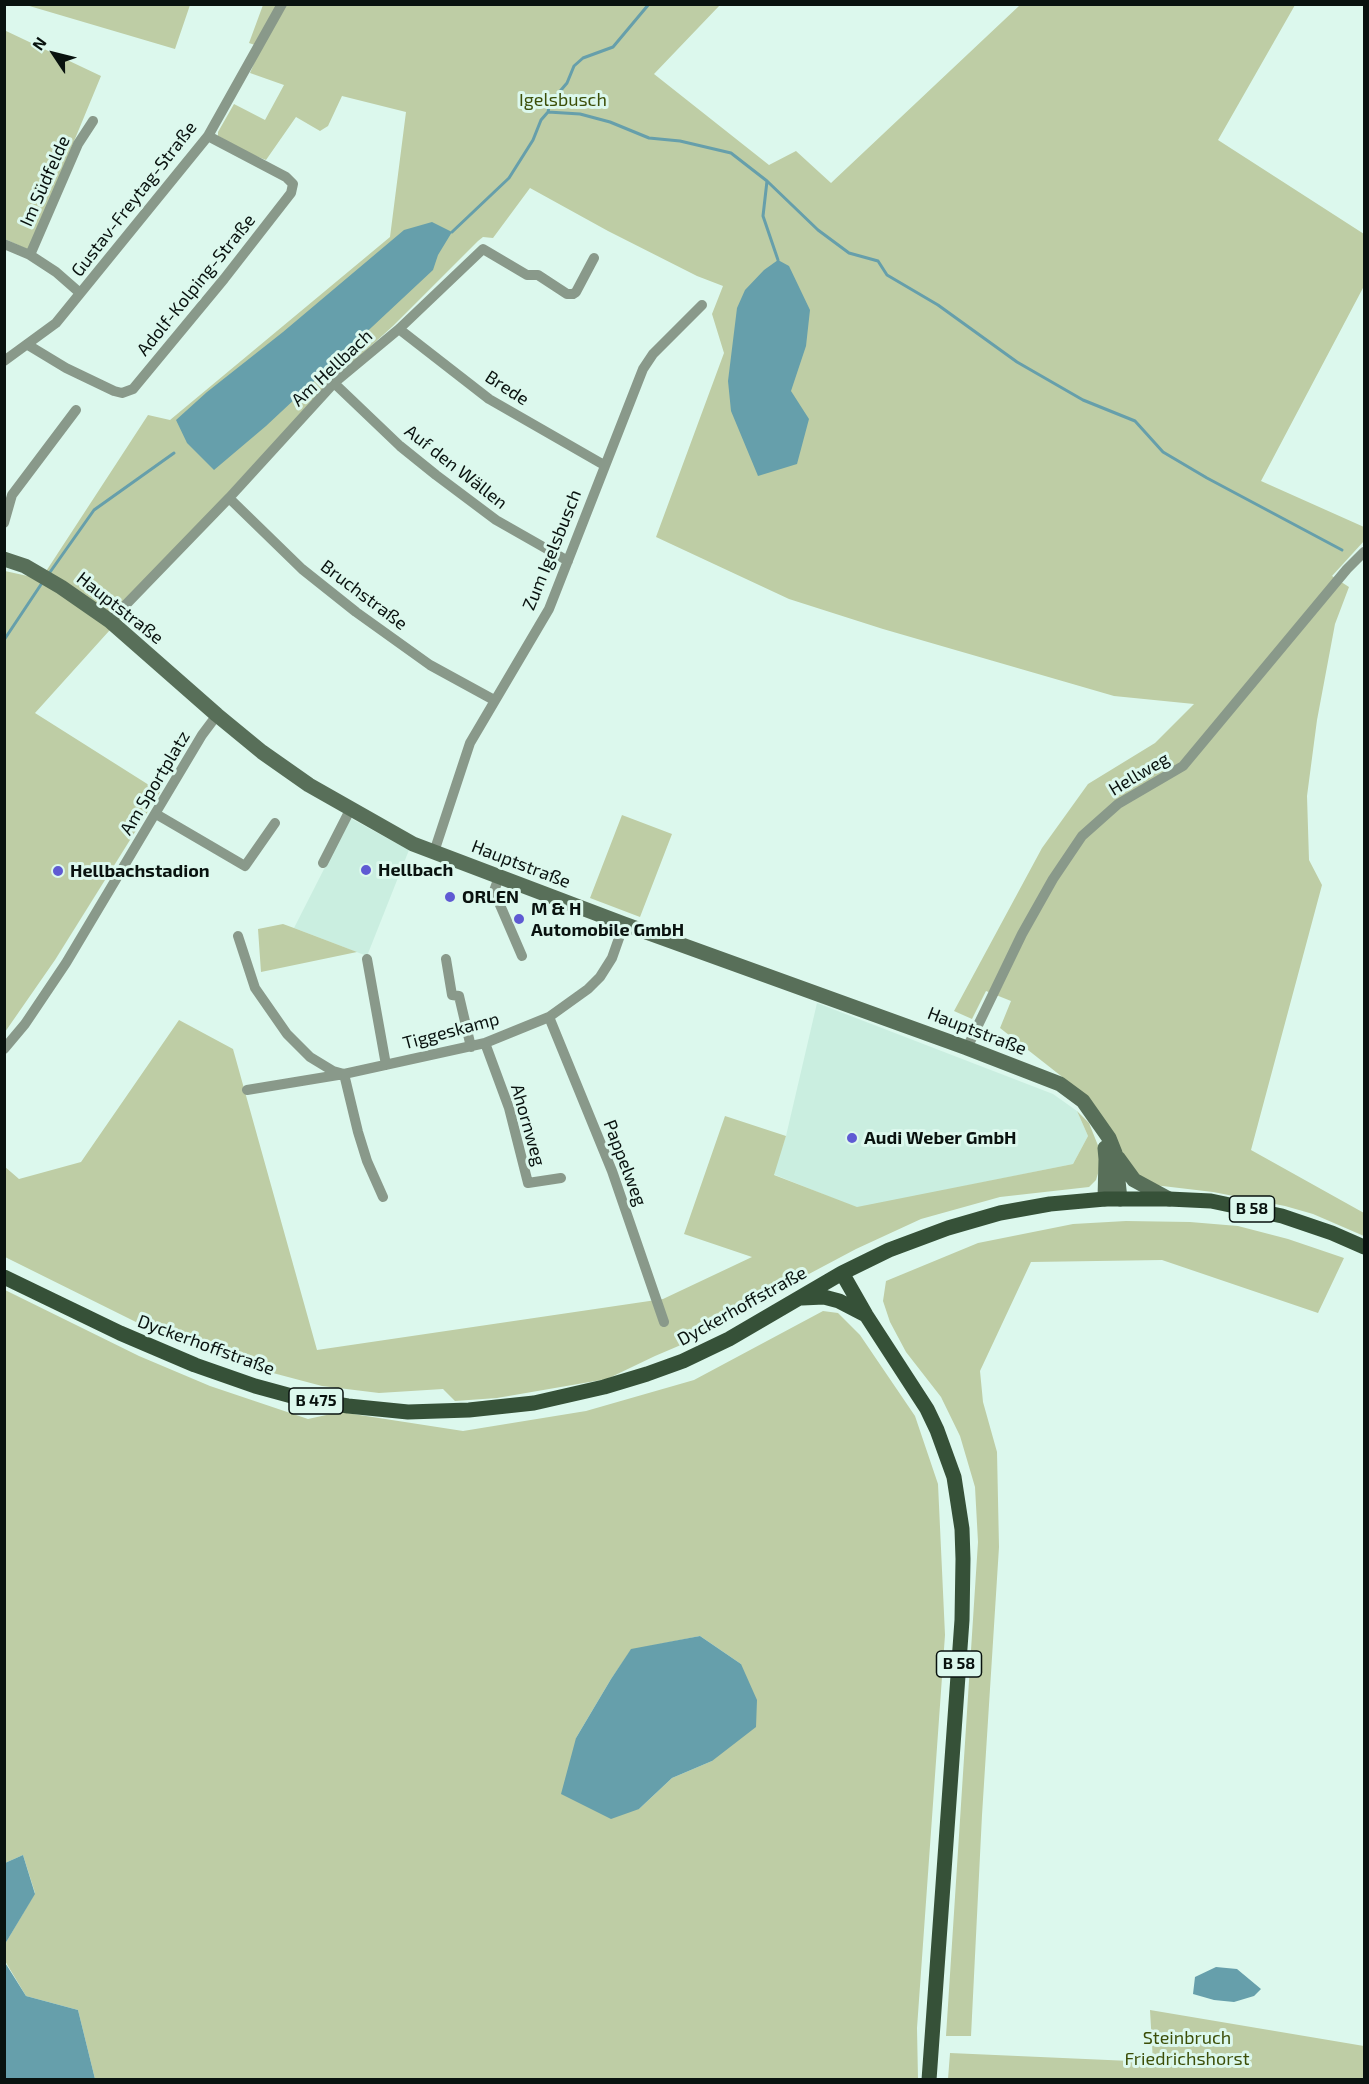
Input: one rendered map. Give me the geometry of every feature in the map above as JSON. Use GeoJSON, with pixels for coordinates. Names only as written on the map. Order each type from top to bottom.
{"type":"FeatureCollection","features":[{"type":"Feature","properties":{"kind":"main road","name":"B 58"},"geometry":{"type":"LineString","coordinates":[[1112,1199],[1211,1201],[1281,1216],[1365,1246]]}},
{"type":"Feature","properties":{"kind":"main road","name":"Dyckerhoffstraße"},"geometry":{"type":"LineString","coordinates":[[4,1277],[120,1333],[195,1365],[255,1386],[299,1398],[348,1406],[408,1412],[469,1410],[534,1403],[604,1387],[683,1360],[729,1339],[842,1273],[890,1250],[948,1228],[1000,1213],[1050,1204],[1112,1199]]}},
{"type":"Feature","properties":{"kind":"main road","name":"B 58"},"geometry":{"type":"LineString","coordinates":[[842,1273],[938,1430],[954,1477],[962,1529],[962,1620],[929,2079]]}},
{"type":"Feature","properties":{"kind":"main road","name":"B 58"},"geometry":{"type":"LineString","coordinates":[[796,1299],[824,1297],[839,1301],[866,1315]]}},
{"type":"Feature","properties":{"kind":"street","name":"Gustav-Freytag-Straße"},"geometry":{"type":"LineString","coordinates":[[4,361],[56,322],[208,136],[282,4]]}},
{"type":"Feature","properties":{"kind":"street","name":"Im Südfelde"},"geometry":{"type":"LineString","coordinates":[[30,255],[78,144],[93,121]]}},
{"type":"Feature","properties":{"kind":"street","name":"Adolf-Kolping-Straße"},"geometry":{"type":"LineString","coordinates":[[28,345],[66,368],[114,391],[122,393],[133,390],[291,193],[293,184],[286,177],[208,136]]}},
{"type":"Feature","properties":{"kind":"street","name":"Im Südfelde"},"geometry":{"type":"LineString","coordinates":[[4,244],[30,255],[56,272],[81,293]]}},
{"type":"Feature","properties":{"kind":"street","name":"Am Hellbach"},"geometry":{"type":"LineString","coordinates":[[110,621],[229,498],[334,383],[399,329],[483,249],[527,275],[538,275],[567,294],[576,292],[594,258]]}},
{"type":"Feature","properties":{"kind":"street","name":"Zum Igelsbusch"},"geometry":{"type":"LineString","coordinates":[[434,852],[470,743],[549,609],[643,369],[653,354],[702,305]]}},
{"type":"Feature","properties":{"kind":"street","name":"Brede"},"geometry":{"type":"LineString","coordinates":[[399,329],[489,399],[604,465]]}},
{"type":"Feature","properties":{"kind":"street","name":"Auf den Wällen"},"geometry":{"type":"LineString","coordinates":[[334,383],[399,446],[436,475],[496,520],[568,561]]}},
{"type":"Feature","properties":{"kind":"street"},"geometry":{"type":"LineString","coordinates":[[4,524],[12,495],[76,410]]}},
{"type":"Feature","properties":{"kind":"street","name":"Bruchstraße"},"geometry":{"type":"LineString","coordinates":[[229,498],[302,569],[356,612],[430,665],[494,700]]}},
{"type":"Feature","properties":{"kind":"street","name":"Hellweg"},"geometry":{"type":"LineString","coordinates":[[967,1048],[1027,925],[1053,879],[1082,836],[1118,804],[1183,766],[1347,569],[1365,552]]}},
{"type":"Feature","properties":{"kind":"street","name":"Hauptstraße"},"geometry":{"type":"LineString","coordinates":[[4,559],[61,587],[110,621],[217,715],[262,752],[309,785],[413,844],[1060,1084],[1083,1101],[1103,1130],[1115,1153],[1112,1199]]}},
{"type":"Feature","properties":{"kind":"street","name":"Am Sportplatz"},"geometry":{"type":"LineString","coordinates":[[4,1049],[25,1024],[66,963],[202,735],[217,715]]}},
{"type":"Feature","properties":{"kind":"street"},"geometry":{"type":"LineString","coordinates":[[323,863],[350,810]]}},
{"type":"Feature","properties":{"kind":"street"},"geometry":{"type":"LineString","coordinates":[[156,814],[245,866],[275,823]]}},
{"type":"Feature","properties":{"kind":"street"},"geometry":{"type":"LineString","coordinates":[[499,877],[494,891],[522,956]]}},
{"type":"Feature","properties":{"kind":"street","name":"Tiggeskamp"},"geometry":{"type":"LineString","coordinates":[[247,1090],[344,1074],[471,1047],[549,1017],[588,989],[600,977],[612,958],[624,924]]}},
{"type":"Feature","properties":{"kind":"street"},"geometry":{"type":"LineString","coordinates":[[238,936],[255,988],[287,1034],[310,1057],[333,1071],[344,1074],[364,1152],[383,1197]]}},
{"type":"Feature","properties":{"kind":"street"},"geometry":{"type":"LineString","coordinates":[[367,959],[386,1065]]}},
{"type":"Feature","properties":{"kind":"street"},"geometry":{"type":"LineString","coordinates":[[446,959],[452,995],[459,996],[471,1047]]}},
{"type":"Feature","properties":{"kind":"street","name":"Pappelweg"},"geometry":{"type":"LineString","coordinates":[[549,1017],[612,1171],[664,1322]]}},
{"type":"Feature","properties":{"kind":"street","name":"Ahornweg"},"geometry":{"type":"LineString","coordinates":[[485,1043],[509,1108],[528,1183],[561,1178]]}},
{"type":"Feature","properties":{"kind":"street","name":"Hauptstraße"},"geometry":{"type":"LineString","coordinates":[[1103,1130],[1112,1199]]}},
{"type":"Feature","properties":{"kind":"street"},"geometry":{"type":"LineString","coordinates":[[1115,1153],[1134,1180],[1169,1199]]}},
{"type":"Feature","properties":{"kind":"shaded area"},"geometry":{"type":"Polygon","coordinates":[[[350,818],[409,850],[367,956],[294,928],[350,818]]]}},
{"type":"Feature","properties":{"kind":"shaded area"},"geometry":{"type":"Polygon","coordinates":[[[817,1003],[1053,1094],[1077,1111],[1088,1136],[1073,1164],[857,1208],[773,1174],[786,1136],[817,1003]]]}},
{"type":"Feature","properties":{"kind":"green space"},"geometry":{"type":"Polygon","coordinates":[[[190,4],[175,49],[26,5],[190,4]]]}},
{"type":"Feature","properties":{"kind":"green space","name":"Igelsbusch"},"geometry":{"type":"Polygon","coordinates":[[[263,5],[720,5],[654,74],[769,165],[796,151],[831,183],[1020,5],[1295,5],[1218,140],[1364,234],[1364,286],[1261,481],[1364,527],[1364,541],[1332,576],[1349,587],[1335,624],[1317,720],[1307,796],[1309,860],[1322,885],[1251,1150],[1364,1213],[1364,1236],[1313,1214],[1285,1206],[1213,1192],[1154,1185],[1137,1175],[1070,1083],[1000,1028],[1011,1001],[986,991],[972,1019],[954,1011],[1042,848],[1088,784],[1155,743],[1194,704],[1114,696],[883,629],[789,599],[656,537],[724,353],[712,314],[723,286],[697,276],[608,231],[530,188],[493,238],[483,237],[478,241],[393,326],[331,382],[232,488],[35,713],[160,792],[55,960],[5,1032],[5,571],[41,579],[148,415],[170,420],[390,237],[406,112],[342,96],[328,126],[320,131],[296,117],[266,160],[218,136],[234,104],[265,120],[284,85],[250,73],[261,47],[249,43],[263,5]]]}},
{"type":"Feature","properties":{"kind":"green space"},"geometry":{"type":"Polygon","coordinates":[[[4,30],[101,76],[29,250],[5,239],[4,30]]]}},
{"type":"Feature","properties":{"kind":"green space"},"geometry":{"type":"Polygon","coordinates":[[[622,815],[672,834],[640,917],[590,898],[622,815]]]}},
{"type":"Feature","properties":{"kind":"green space"},"geometry":{"type":"Polygon","coordinates":[[[283,924],[357,952],[261,972],[258,929],[283,924]]]}},
{"type":"Feature","properties":{"kind":"green space"},"geometry":{"type":"Polygon","coordinates":[[[179,1020],[233,1049],[317,1350],[663,1299],[752,1257],[684,1234],[725,1116],[786,1136],[774,1175],[857,1207],[1073,1164],[1088,1136],[1077,1111],[1089,1123],[1099,1148],[1100,1167],[1096,1180],[1089,1187],[1000,1197],[921,1219],[856,1249],[775,1292],[702,1336],[607,1379],[497,1398],[455,1401],[443,1389],[379,1393],[322,1386],[200,1351],[146,1327],[5,1257],[4,1166],[19,1179],[81,1162],[179,1020]]]}},
{"type":"Feature","properties":{"kind":"green space"},"geometry":{"type":"Polygon","coordinates":[[[1126,1221],[1190,1222],[1238,1226],[1288,1239],[1344,1258],[1318,1313],[1162,1260],[1031,1262],[980,1371],[983,1402],[997,1452],[999,1547],[971,2036],[946,2036],[978,1542],[975,1487],[960,1436],[941,1397],[906,1352],[890,1322],[883,1301],[886,1281],[978,1243],[1073,1224],[1126,1221]]]}},
{"type":"Feature","properties":{"kind":"green space"},"geometry":{"type":"Polygon","coordinates":[[[5,1290],[139,1356],[210,1386],[308,1419],[340,1412],[463,1431],[586,1411],[694,1380],[823,1311],[838,1313],[860,1335],[915,1416],[938,1484],[945,1635],[917,2028],[918,2079],[95,2079],[78,2010],[26,1996],[5,1961],[5,1944],[35,1893],[23,1855],[5,1863],[5,1290]],[[700,1636],[631,1650],[576,1738],[639,1809],[672,1778],[712,1761],[741,1664],[700,1636]]]}},
{"type":"Feature","properties":{"kind":"green space","name":"Steinbruch Friedrichshorst"},"geometry":{"type":"Polygon","coordinates":[[[1150,2010],[1364,2046],[1364,2079],[948,2079],[950,2053],[1153,2062],[1150,2010]]]}},
{"type":"Feature","properties":{"kind":"water"},"geometry":{"type":"Polygon","coordinates":[[[432,222],[452,232],[438,255],[433,270],[266,426],[214,470],[187,443],[176,420],[404,230],[432,222]]]}},
{"type":"Feature","properties":{"kind":"water"},"geometry":{"type":"Polygon","coordinates":[[[778,260],[789,266],[810,310],[806,346],[791,391],[809,419],[797,464],[758,476],[731,411],[728,381],[737,308],[745,290],[764,270],[778,260]]]}},
{"type":"Feature","properties":{"kind":"water"},"geometry":{"type":"Polygon","coordinates":[[[700,1636],[741,1664],[757,1700],[756,1727],[712,1761],[672,1778],[639,1809],[611,1819],[561,1794],[576,1738],[631,1649],[700,1636]]]}},
{"type":"Feature","properties":{"kind":"water"},"geometry":{"type":"Polygon","coordinates":[[[23,1855],[35,1894],[5,1944],[5,1863],[23,1855]]]}},
{"type":"Feature","properties":{"kind":"water"},"geometry":{"type":"Polygon","coordinates":[[[4,1961],[26,1996],[78,2010],[95,2079],[5,2079],[4,1961]]]}},
{"type":"Feature","properties":{"kind":"water"},"geometry":{"type":"Polygon","coordinates":[[[1216,1967],[1237,1969],[1261,1989],[1254,1996],[1234,2002],[1214,2000],[1193,1994],[1195,1977],[1216,1967]]]}},
{"type":"Feature","properties":{"kind":"waterway","name":"Hellbach"},"geometry":{"type":"LineString","coordinates":[[452,232],[509,178],[533,140],[541,120],[548,112],[550,103],[567,83],[574,66],[583,58],[613,47],[649,4]]}},
{"type":"Feature","properties":{"kind":"waterway"},"geometry":{"type":"LineString","coordinates":[[548,112],[580,114],[610,122],[649,138],[680,141],[731,153],[767,181],[818,230],[849,253],[878,261],[887,275],[938,305],[1017,362],[1083,400],[1135,421],[1163,452],[1342,550]]}},
{"type":"Feature","properties":{"kind":"waterway"},"geometry":{"type":"LineString","coordinates":[[767,181],[763,216],[778,260]]}},
{"type":"Feature","properties":{"kind":"waterway","name":"Hellbach"},"geometry":{"type":"LineString","coordinates":[[48,575],[94,510],[174,453]]}},
{"type":"Feature","properties":{"kind":"waterway","name":"Hellbach"},"geometry":{"type":"LineString","coordinates":[[4,640],[42,583]]}},
{"type":"Feature","properties":{"kind":"place","name":"Hellbach"},"geometry":{"type":"Point","coordinates":[366,870]}},
{"type":"Feature","properties":{"kind":"place","name":"Hellbachstadion"},"geometry":{"type":"Point","coordinates":[58,871]}},
{"type":"Feature","properties":{"kind":"place","name":"ORLEN"},"geometry":{"type":"Point","coordinates":[450,897]}},
{"type":"Feature","properties":{"kind":"place","name":"M & H Automobile GmbH"},"geometry":{"type":"Point","coordinates":[519,919]}},
{"type":"Feature","properties":{"kind":"place","name":"Audi Weber GmbH"},"geometry":{"type":"Point","coordinates":[852,1138]}}]}
